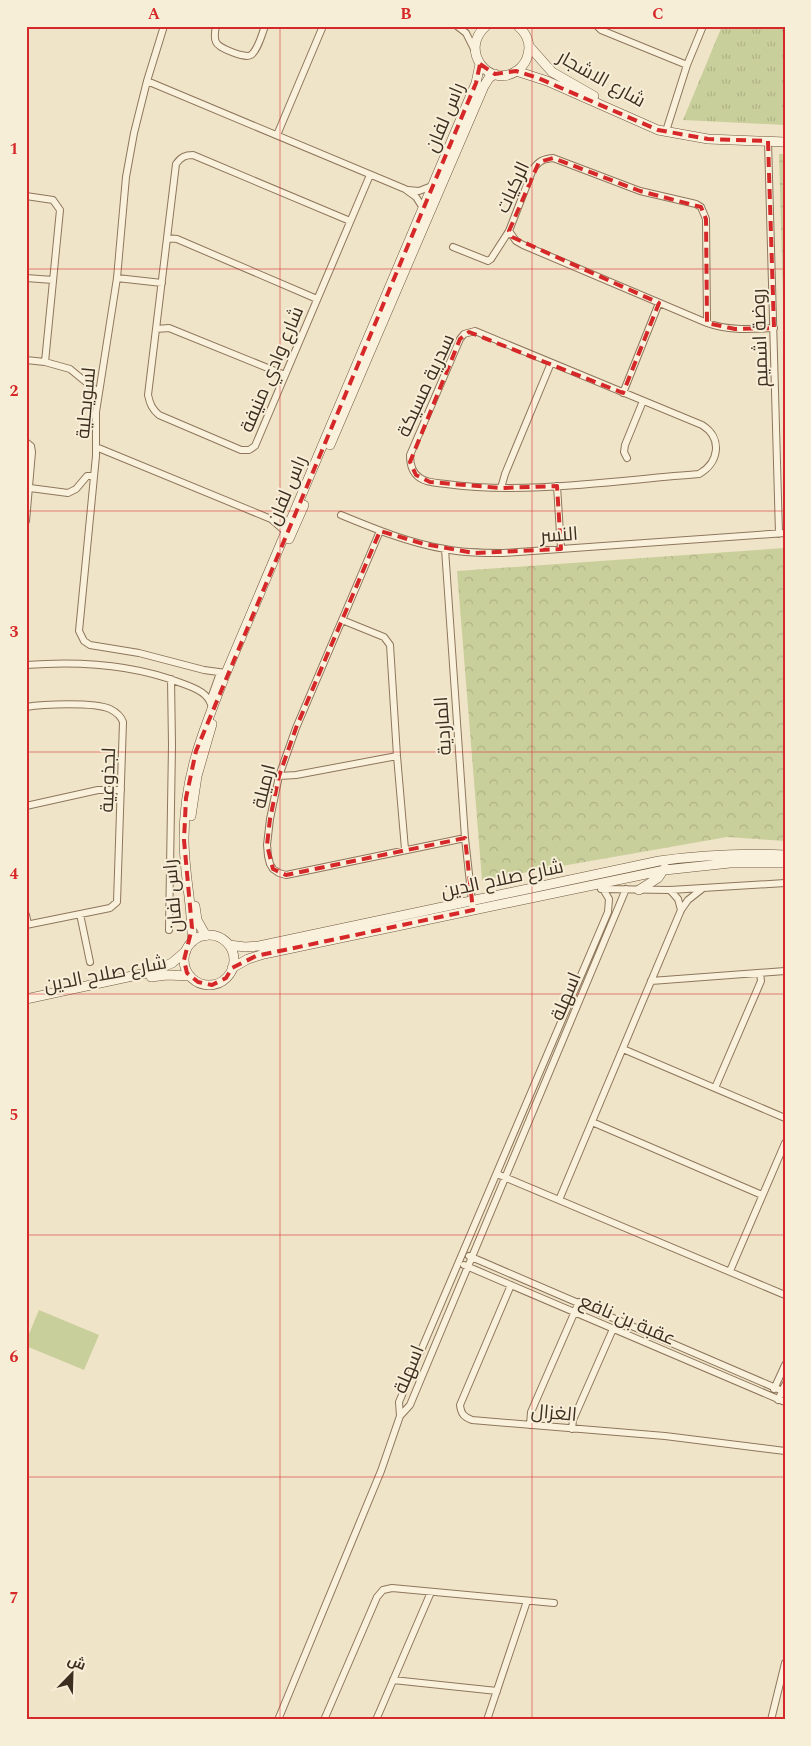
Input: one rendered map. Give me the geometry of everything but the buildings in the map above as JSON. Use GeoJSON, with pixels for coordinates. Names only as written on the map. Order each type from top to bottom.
{"type":"FeatureCollection","features":[{"type":"Feature","properties":{"kind":"street","name":"لسويحلية"},"geometry":{"type":"LineString","coordinates":[[164,26],[147,81],[126,178],[117,278],[98,392],[96,447],[78,631],[87,643],[223,673]]}},
{"type":"Feature","properties":{"kind":"street"},"geometry":{"type":"LineString","coordinates":[[216,26],[215,41],[218,46],[245,57],[250,56],[254,51],[265,26]]}},
{"type":"Feature","properties":{"kind":"street"},"geometry":{"type":"LineString","coordinates":[[276,134],[323,26]]}},
{"type":"Feature","properties":{"kind":"street"},"geometry":{"type":"LineString","coordinates":[[457,26],[469,38],[480,64],[489,72],[495,74],[508,75],[516,72],[527,58],[529,46]]}},
{"type":"Feature","properties":{"kind":"street"},"geometry":{"type":"LineString","coordinates":[[475,49],[479,34],[486,26]]}},
{"type":"Feature","properties":{"kind":"street"},"geometry":{"type":"LineString","coordinates":[[597,26],[601,30],[687,65]]}},
{"type":"Feature","properties":{"kind":"street"},"geometry":{"type":"LineString","coordinates":[[666,131],[687,65],[703,26]]}},
{"type":"Feature","properties":{"kind":"street","name":"شارع الاشجار"},"geometry":{"type":"LineString","coordinates":[[521,28],[529,46],[552,72],[587,93],[655,124],[666,131]]}},
{"type":"Feature","properties":{"kind":"street","name":"راس لفان"},"geometry":{"type":"LineString","coordinates":[[192,942],[186,886],[184,840],[186,798],[196,751],[211,705],[223,673],[286,532],[433,186],[476,83],[480,64]]}},
{"type":"Feature","properties":{"kind":"street","name":"شارع الاشجار"},"geometry":{"type":"LineString","coordinates":[[516,72],[547,81],[648,126],[666,131],[708,139],[785,142]]}},
{"type":"Feature","properties":{"kind":"street","name":"راس لفان"},"geometry":{"type":"LineString","coordinates":[[206,936],[196,912],[189,842],[196,776],[208,734],[258,610],[484,86],[489,78],[495,74]]}},
{"type":"Feature","properties":{"kind":"street"},"geometry":{"type":"LineString","coordinates":[[147,81],[405,189],[419,191],[433,186]]}},
{"type":"Feature","properties":{"kind":"street","name":"روضة اشميم"},"geometry":{"type":"LineString","coordinates":[[768,141],[774,328],[781,444],[782,533]]}},
{"type":"Feature","properties":{"kind":"street","name":"شارع وادي منيفة"},"geometry":{"type":"LineString","coordinates":[[350,221],[193,155],[186,155],[180,159],[176,164],[148,395],[153,410],[159,415],[241,450],[249,450],[255,446],[370,175]]}},
{"type":"Feature","properties":{"kind":"street","name":"الركيات"},"geometry":{"type":"LineString","coordinates":[[707,323],[706,219],[701,207],[696,204],[640,191],[553,158],[544,159],[539,162],[534,169],[509,232],[523,246],[707,323],[719,327],[735,330],[774,328]]}},
{"type":"Feature","properties":{"kind":"street"},"geometry":{"type":"LineString","coordinates":[[405,189],[416,197],[423,208]]}},
{"type":"Feature","properties":{"kind":"street"},"geometry":{"type":"LineString","coordinates":[[26,196],[53,200],[60,210],[45,362]]}},
{"type":"Feature","properties":{"kind":"street"},"geometry":{"type":"LineString","coordinates":[[454,247],[488,261],[495,254],[509,232]]}},
{"type":"Feature","properties":{"kind":"street"},"geometry":{"type":"LineString","coordinates":[[167,238],[177,240],[317,299]]}},
{"type":"Feature","properties":{"kind":"street"},"geometry":{"type":"LineString","coordinates":[[26,278],[53,280]]}},
{"type":"Feature","properties":{"kind":"street"},"geometry":{"type":"LineString","coordinates":[[117,278],[162,283]]}},
{"type":"Feature","properties":{"kind":"street"},"geometry":{"type":"LineString","coordinates":[[623,393],[659,303]]}},
{"type":"Feature","properties":{"kind":"street"},"geometry":{"type":"LineString","coordinates":[[156,329],[170,328],[285,375]]}},
{"type":"Feature","properties":{"kind":"street","name":"سدرية مسيكة"},"geometry":{"type":"LineString","coordinates":[[475,331],[623,393],[709,429],[716,443],[716,449],[715,458],[708,469],[699,474],[557,486],[501,488],[460,486],[421,479],[412,469],[410,455],[460,339],[464,334],[475,331]]}},
{"type":"Feature","properties":{"kind":"street"},"geometry":{"type":"LineString","coordinates":[[26,360],[45,362],[70,369],[98,392]]}},
{"type":"Feature","properties":{"kind":"street"},"geometry":{"type":"LineString","coordinates":[[501,488],[551,363]]}},
{"type":"Feature","properties":{"kind":"street"},"geometry":{"type":"LineString","coordinates":[[627,458],[624,452],[625,445],[643,401]]}},
{"type":"Feature","properties":{"kind":"street"},"geometry":{"type":"LineString","coordinates":[[26,442],[31,446],[32,452],[26,521]]}},
{"type":"Feature","properties":{"kind":"street"},"geometry":{"type":"LineString","coordinates":[[96,447],[270,519],[286,532]]}},
{"type":"Feature","properties":{"kind":"street"},"geometry":{"type":"LineString","coordinates":[[30,488],[68,492],[76,489],[87,476],[93,476]]}},
{"type":"Feature","properties":{"kind":"street"},"geometry":{"type":"LineString","coordinates":[[557,486],[562,549]]}},
{"type":"Feature","properties":{"kind":"street","name":"النسر"},"geometry":{"type":"LineString","coordinates":[[341,515],[380,530],[445,549],[474,552],[503,553],[782,533]]}},
{"type":"Feature","properties":{"kind":"street"},"geometry":{"type":"LineString","coordinates":[[270,519],[290,521]]}},
{"type":"Feature","properties":{"kind":"street","name":"ارميلة"},"geometry":{"type":"LineString","coordinates":[[380,530],[296,728],[278,776],[267,845],[270,864],[279,873],[286,875],[465,838]]}},
{"type":"Feature","properties":{"kind":"street","name":"الماردية"},"geometry":{"type":"LineString","coordinates":[[445,549],[465,838],[473,910]]}},
{"type":"Feature","properties":{"kind":"street"},"geometry":{"type":"LineString","coordinates":[[342,620],[384,637],[390,645],[397,756],[406,849]]}},
{"type":"Feature","properties":{"kind":"street"},"geometry":{"type":"LineString","coordinates":[[26,665],[69,663],[111,666],[145,672],[171,679],[203,692],[211,705]]}},
{"type":"Feature","properties":{"kind":"street","name":"راس لفان"},"geometry":{"type":"LineString","coordinates":[[169,930],[172,746],[171,679]]}},
{"type":"Feature","properties":{"kind":"street","name":"لجذوعية"},"geometry":{"type":"LineString","coordinates":[[26,706],[65,704],[103,707],[110,709],[121,717],[123,722],[119,896],[117,902],[110,908],[27,925]]}},
{"type":"Feature","properties":{"kind":"street"},"geometry":{"type":"LineString","coordinates":[[278,776],[296,776],[397,756]]}},
{"type":"Feature","properties":{"kind":"street"},"geometry":{"type":"LineString","coordinates":[[26,806],[98,790],[121,790]]}},
{"type":"Feature","properties":{"kind":"street","name":"شارع صلاح الدين"},"geometry":{"type":"LineString","coordinates":[[228,945],[259,946],[659,861],[732,854],[785,855]]}},
{"type":"Feature","properties":{"kind":"street"},"geometry":{"type":"LineString","coordinates":[[639,890],[658,878],[664,870],[664,864],[659,861]]}},
{"type":"Feature","properties":{"kind":"street","name":"شارع صلاح الدين"},"geometry":{"type":"LineString","coordinates":[[232,968],[248,959],[264,954],[664,870],[723,863],[785,864]]}},
{"type":"Feature","properties":{"kind":"street","name":"شارع صلاح الدين"},"geometry":{"type":"LineString","coordinates":[[586,887],[670,890],[785,883]]}},
{"type":"Feature","properties":{"kind":"street","name":"اسهلة"},"geometry":{"type":"LineString","coordinates":[[400,1416],[400,1402],[608,912],[609,899],[603,889]]}},
{"type":"Feature","properties":{"kind":"street","name":"اسهلة"},"geometry":{"type":"LineString","coordinates":[[400,1416],[410,1405],[626,889]]}},
{"type":"Feature","properties":{"kind":"street"},"geometry":{"type":"LineString","coordinates":[[559,1200],[681,910],[688,900],[702,889]]}},
{"type":"Feature","properties":{"kind":"street"},"geometry":{"type":"LineString","coordinates":[[670,890],[678,898],[681,910]]}},
{"type":"Feature","properties":{"kind":"street"},"geometry":{"type":"LineString","coordinates":[[80,914],[90,962]]}},
{"type":"Feature","properties":{"kind":"street"},"geometry":{"type":"LineString","coordinates":[[26,915],[27,925]]}},
{"type":"Feature","properties":{"kind":"street"},"geometry":{"type":"LineString","coordinates":[[206,936],[216,937],[228,945],[233,956],[232,968],[226,978],[220,983],[212,985],[198,982],[190,976],[184,964],[186,951],[192,942],[206,936]]}},
{"type":"Feature","properties":{"kind":"street","name":"شارع صلاح الدين"},"geometry":{"type":"LineString","coordinates":[[26,999],[151,972],[172,963],[186,951]]}},
{"type":"Feature","properties":{"kind":"street"},"geometry":{"type":"LineString","coordinates":[[651,981],[785,971]]}},
{"type":"Feature","properties":{"kind":"street"},"geometry":{"type":"LineString","coordinates":[[715,1088],[761,980],[760,973]]}},
{"type":"Feature","properties":{"kind":"street","name":"شارع صلاح الدين"},"geometry":{"type":"LineString","coordinates":[[26,1005],[160,976],[190,976]]}},
{"type":"Feature","properties":{"kind":"street"},"geometry":{"type":"LineString","coordinates":[[623,1049],[785,1118]]}},
{"type":"Feature","properties":{"kind":"street"},"geometry":{"type":"LineString","coordinates":[[592,1122],[762,1195]]}},
{"type":"Feature","properties":{"kind":"street"},"geometry":{"type":"LineString","coordinates":[[730,1270],[785,1143]]}},
{"type":"Feature","properties":{"kind":"street"},"geometry":{"type":"LineString","coordinates":[[497,1174],[730,1270],[785,1295]]}},
{"type":"Feature","properties":{"kind":"street","name":"عقبة بن نافع"},"geometry":{"type":"LineString","coordinates":[[462,1253],[775,1387],[784,1389]]}},
{"type":"Feature","properties":{"kind":"street","name":"عقبة بن نافع"},"geometry":{"type":"LineString","coordinates":[[459,1263],[782,1401]]}},
{"type":"Feature","properties":{"kind":"street","name":"الغزال"},"geometry":{"type":"LineString","coordinates":[[511,1285],[460,1405],[460,1412],[464,1417],[472,1420],[665,1436],[785,1451]]}},
{"type":"Feature","properties":{"kind":"street"},"geometry":{"type":"LineString","coordinates":[[530,1425],[531,1412],[579,1302]]}},
{"type":"Feature","properties":{"kind":"street"},"geometry":{"type":"LineString","coordinates":[[572,1429],[573,1420],[613,1329]]}},
{"type":"Feature","properties":{"kind":"street"},"geometry":{"type":"LineString","coordinates":[[771,1396],[785,1365]]}},
{"type":"Feature","properties":{"kind":"street"},"geometry":{"type":"LineString","coordinates":[[782,1401],[784,1389]]}},
{"type":"Feature","properties":{"kind":"street"},"geometry":{"type":"LineString","coordinates":[[278,1720],[381,1471],[400,1416]]}},
{"type":"Feature","properties":{"kind":"street"},"geometry":{"type":"LineString","coordinates":[[324,1720],[377,1597],[383,1590],[392,1588],[554,1603]]}},
{"type":"Feature","properties":{"kind":"street"},"geometry":{"type":"LineString","coordinates":[[376,1720],[431,1592]]}},
{"type":"Feature","properties":{"kind":"street"},"geometry":{"type":"LineString","coordinates":[[487,1720],[527,1601]]}},
{"type":"Feature","properties":{"kind":"street"},"geometry":{"type":"LineString","coordinates":[[771,1720],[785,1663]]}},
{"type":"Feature","properties":{"kind":"street"},"geometry":{"type":"LineString","coordinates":[[393,1680],[497,1690]]}},
{"type":"Feature","properties":{"kind":"highlighted area"},"geometry":{"type":"Polygon","coordinates":[[[480,64],[495,74],[516,71],[538,78],[658,130],[708,139],[768,141],[774,328],[735,329],[707,323],[706,219],[701,207],[640,191],[553,158],[539,162],[509,231],[512,237],[659,303],[623,393],[469,332],[460,339],[410,462],[416,475],[430,482],[501,488],[557,486],[561,549],[474,553],[424,544],[380,531],[296,728],[279,776],[270,819],[267,845],[273,869],[286,875],[465,838],[473,910],[256,956],[232,968],[226,978],[212,985],[198,982],[187,973],[184,960],[192,928],[184,840],[186,798],[196,751],[476,83],[480,64]]]}},
{"type":"Feature","properties":{"kind":"green space"},"geometry":{"type":"Polygon","coordinates":[[[722,26],[785,26],[785,125],[683,120],[722,26]]]}},
{"type":"Feature","properties":{"kind":"green space"},"geometry":{"type":"Polygon","coordinates":[[[779,154],[785,154],[785,368],[779,154]]]}},
{"type":"Feature","properties":{"kind":"green space"},"geometry":{"type":"Polygon","coordinates":[[[785,548],[785,841],[727,837],[482,880],[457,571],[785,548]]]}},
{"type":"Feature","properties":{"kind":"green space"},"geometry":{"type":"Polygon","coordinates":[[[39,1310],[99,1335],[84,1370],[26,1346],[26,1341],[39,1310]]]}}]}
